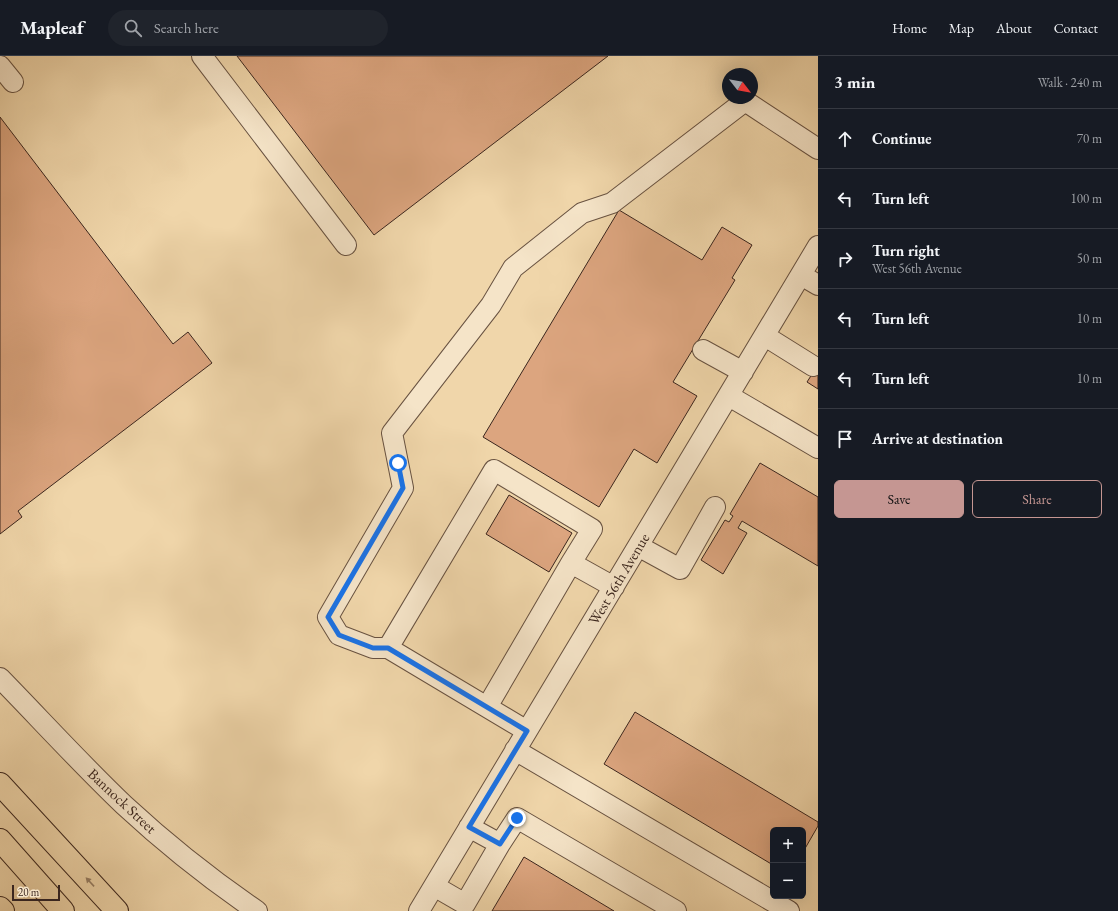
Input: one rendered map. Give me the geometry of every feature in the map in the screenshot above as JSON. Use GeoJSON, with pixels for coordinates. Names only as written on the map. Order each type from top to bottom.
{"type":"FeatureCollection","features":[{"type":"Feature","properties":{"kind":"highway"},"geometry":{"type":"LineString","coordinates":[[0,784],[117,911]]}},
{"type":"Feature","properties":{"kind":"highway"},"geometry":{"type":"LineString","coordinates":[[0,840],[63,911]]}},
{"type":"Feature","properties":{"kind":"street"},"geometry":{"type":"LineString","coordinates":[[12,82],[0,67],[14,56]]}},
{"type":"Feature","properties":{"kind":"street"},"geometry":{"type":"LineString","coordinates":[[202,56],[346,245]]}},
{"type":"Feature","properties":{"kind":"street"},"geometry":{"type":"LineString","coordinates":[[527,731],[388,648],[373,648],[339,635],[328,617],[403,488],[392,433],[491,305],[513,268],[582,213],[612,203],[745,101],[818,149]]}},
{"type":"Feature","properties":{"kind":"street","name":"West 56th Avenue"},"geometry":{"type":"LineString","coordinates":[[419,911],[818,246]]}},
{"type":"Feature","properties":{"kind":"street"},"geometry":{"type":"LineString","coordinates":[[801,275],[818,285]]}},
{"type":"Feature","properties":{"kind":"street"},"geometry":{"type":"LineString","coordinates":[[764,336],[813,366]]}},
{"type":"Feature","properties":{"kind":"street"},"geometry":{"type":"LineString","coordinates":[[702,350],[743,372]]}},
{"type":"Feature","properties":{"kind":"street"},"geometry":{"type":"LineString","coordinates":[[729,396],[818,448]]}},
{"type":"Feature","properties":{"kind":"street"},"geometry":{"type":"LineString","coordinates":[[388,648],[494,470],[592,528],[487,707]]}},
{"type":"Feature","properties":{"kind":"street"},"geometry":{"type":"LineString","coordinates":[[638,546],[680,569],[715,507]]}},
{"type":"Feature","properties":{"kind":"street"},"geometry":{"type":"LineString","coordinates":[[571,563],[614,587]]}},
{"type":"Feature","properties":{"kind":"street","name":"Bannock Street"},"geometry":{"type":"LineString","coordinates":[[0,678],[133,814],[177,851],[257,911]]}},
{"type":"Feature","properties":{"kind":"street"},"geometry":{"type":"LineString","coordinates":[[516,750],[789,911]]}},
{"type":"Feature","properties":{"kind":"street"},"geometry":{"type":"LineString","coordinates":[[434,886],[463,908],[500,844],[517,818],[676,911]]}},
{"type":"Feature","properties":{"kind":"street"},"geometry":{"type":"LineString","coordinates":[[469,827],[500,844]]}},
{"type":"Feature","properties":{"kind":"building"},"geometry":{"type":"Polygon","coordinates":[[[237,56],[608,56],[374,235],[237,56]]]}},
{"type":"Feature","properties":{"kind":"building"},"geometry":{"type":"Polygon","coordinates":[[[0,117],[173,344],[188,332],[212,363],[18,511],[22,517],[0,534],[0,117]]]}},
{"type":"Feature","properties":{"kind":"building"},"geometry":{"type":"Polygon","coordinates":[[[619,210],[702,260],[722,227],[752,245],[732,278],[735,280],[673,382],[697,396],[657,463],[634,449],[599,507],[483,437],[619,210]]]}},
{"type":"Feature","properties":{"kind":"building"},"geometry":{"type":"Polygon","coordinates":[[[818,365],[818,389],[807,382],[818,365]]]}},
{"type":"Feature","properties":{"kind":"building"},"geometry":{"type":"Polygon","coordinates":[[[760,463],[818,497],[818,566],[742,521],[738,528],[747,533],[723,574],[701,560],[725,520],[729,522],[733,516],[730,514],[760,463]]]}},
{"type":"Feature","properties":{"kind":"building"},"geometry":{"type":"Polygon","coordinates":[[[509,495],[572,533],[549,572],[486,534],[509,495]]]}},
{"type":"Feature","properties":{"kind":"building"},"geometry":{"type":"Polygon","coordinates":[[[635,712],[818,822],[818,826],[806,847],[806,827],[770,827],[770,863],[604,764],[635,712]]]}},
{"type":"Feature","properties":{"kind":"building"},"geometry":{"type":"Polygon","coordinates":[[[524,857],[614,911],[492,911],[524,857]]]}},
{"type":"Feature","properties":{"kind":"route"},"geometry":{"type":"LineString","coordinates":[[398,463],[403,488],[328,617],[339,635],[373,648],[388,648],[527,731],[469,827],[500,844],[517,818]]}}]}
